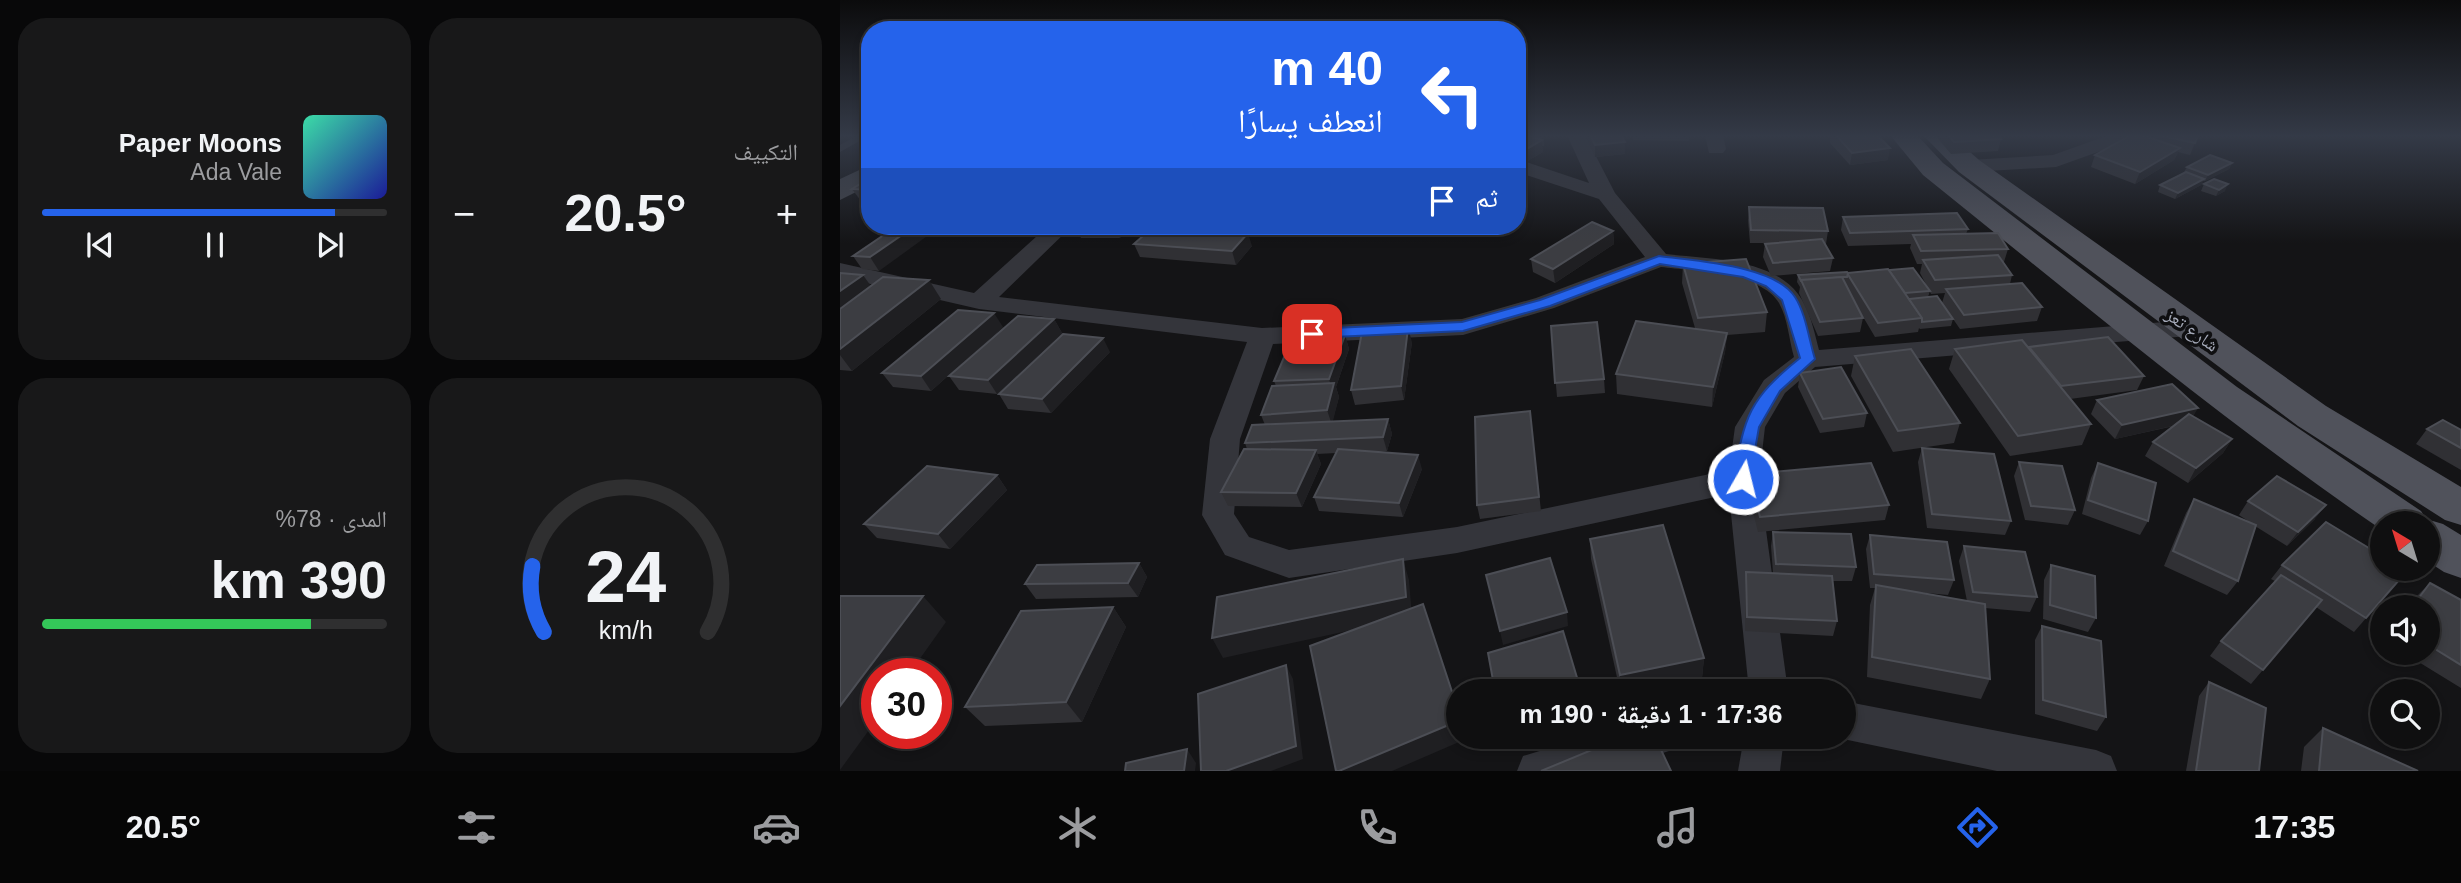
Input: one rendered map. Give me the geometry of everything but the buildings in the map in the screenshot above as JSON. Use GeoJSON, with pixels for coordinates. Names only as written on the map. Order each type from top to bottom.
{"type":"FeatureCollection","features":[{"type":"Feature","properties":{"kind":"main road","name":"شارع تعز"},"geometry":{"type":"LineString","coordinates":[[1936,171],[2248,417],[2316,466],[2386,511]]}},
{"type":"Feature","properties":{"kind":"main road","name":"شارع تعز"},"geometry":{"type":"LineString","coordinates":[[1976,171],[2312,416],[2461,508]]}},
{"type":"Feature","properties":{"kind":"main road"},"geometry":{"type":"LineString","coordinates":[[840,191],[861,178]]}},
{"type":"Feature","properties":{"kind":"main road"},"geometry":{"type":"LineString","coordinates":[[2440,545],[2461,559]]}},
{"type":"Feature","properties":{"kind":"street"},"geometry":{"type":"LineString","coordinates":[[1535,171],[1606,195]]}},
{"type":"Feature","properties":{"kind":"street"},"geometry":{"type":"LineString","coordinates":[[1594,171],[1606,195],[1659,260]]}},
{"type":"Feature","properties":{"kind":"street"},"geometry":{"type":"LineString","coordinates":[[979,302],[1051,235]]}},
{"type":"Feature","properties":{"kind":"street"},"geometry":{"type":"LineString","coordinates":[[840,270],[979,302],[1262,336],[1463,327],[1545,303],[1659,260],[1745,274],[1771,283],[1789,298],[1808,359]]}},
{"type":"Feature","properties":{"kind":"street"},"geometry":{"type":"LineString","coordinates":[[1767,679],[1743,479],[1751,427],[1773,387],[1808,359],[2189,328]]}},
{"type":"Feature","properties":{"kind":"street"},"geometry":{"type":"LineString","coordinates":[[1262,336],[1225,439],[1218,515],[1237,546],[1289,564],[1457,540],[1743,479]]}},
{"type":"Feature","properties":{"kind":"street"},"geometry":{"type":"LineString","coordinates":[[1856,723],[2096,771]]}},
{"type":"Feature","properties":{"kind":"street"},"geometry":{"type":"LineString","coordinates":[[1538,771],[1614,749]]}},
{"type":"Feature","properties":{"kind":"street"},"geometry":{"type":"LineString","coordinates":[[1759,771],[1762,749]]}},
{"type":"Feature","properties":{"kind":"route"},"geometry":{"type":"LineString","coordinates":[[1312,334],[1463,327],[1545,303],[1659,260],[1745,274],[1771,283],[1789,298],[1808,359],[1773,387],[1751,427],[1743,479]]}}]}
